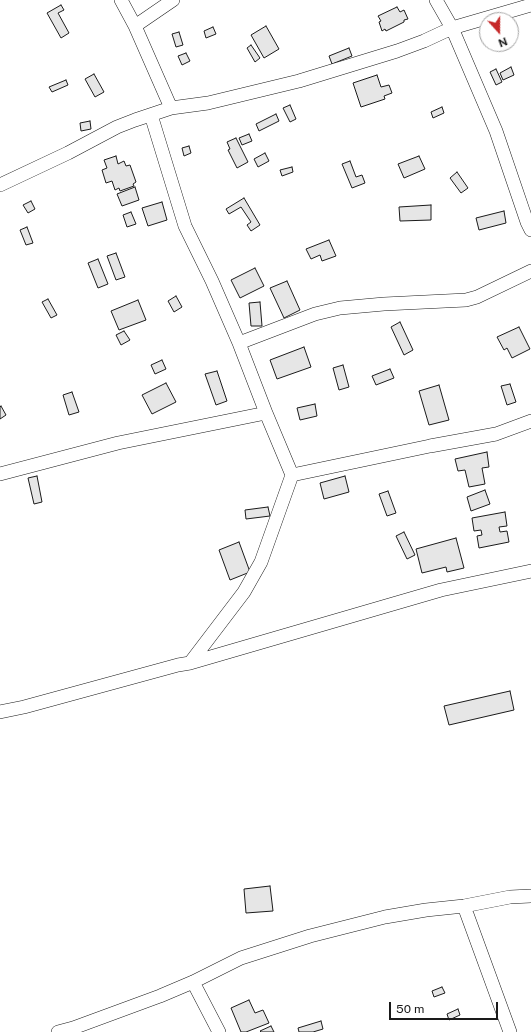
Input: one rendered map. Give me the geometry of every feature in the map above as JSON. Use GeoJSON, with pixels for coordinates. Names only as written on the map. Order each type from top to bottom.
{"type":"FeatureCollection","features":[{"type":"Feature","properties":{"kind":"street"},"geometry":{"type":"LineString","coordinates":[[121,0],[172,108]]}},
{"type":"Feature","properties":{"kind":"street"},"geometry":{"type":"LineString","coordinates":[[134,26],[173,0]]}},
{"type":"Feature","properties":{"kind":"street"},"geometry":{"type":"LineString","coordinates":[[436,0],[452,28],[496,131],[531,230]]}},
{"type":"Feature","properties":{"kind":"street"},"geometry":{"type":"LineString","coordinates":[[0,185],[68,153],[117,126],[172,108],[208,103],[299,81],[397,51],[452,28],[531,5]]}},
{"type":"Feature","properties":{"kind":"street"},"geometry":{"type":"LineString","coordinates":[[151,115],[185,226],[212,281],[239,342],[266,413],[292,475],[262,562],[244,592],[190,663]]}},
{"type":"Feature","properties":{"kind":"street"},"geometry":{"type":"LineString","coordinates":[[239,342],[316,314],[340,308],[384,304],[466,300],[531,271]]}},
{"type":"Feature","properties":{"kind":"street"},"geometry":{"type":"LineString","coordinates":[[0,474],[118,444],[266,413]]}},
{"type":"Feature","properties":{"kind":"street"},"geometry":{"type":"LineString","coordinates":[[292,475],[430,446],[496,434],[531,421]]}},
{"type":"Feature","properties":{"kind":"street"},"geometry":{"type":"LineString","coordinates":[[0,712],[190,663],[441,590],[531,572]]}},
{"type":"Feature","properties":{"kind":"street"},"geometry":{"type":"LineString","coordinates":[[58,1032],[73,1028],[160,996],[193,982],[241,958],[310,936],[386,917],[426,910],[464,906],[510,897],[531,896]]}},
{"type":"Feature","properties":{"kind":"street"},"geometry":{"type":"LineString","coordinates":[[464,906],[510,1032]]}},
{"type":"Feature","properties":{"kind":"street"},"geometry":{"type":"LineString","coordinates":[[193,982],[219,1032]]}},
{"type":"Feature","properties":{"kind":"building"},"geometry":{"type":"Polygon","coordinates":[[[61,5],[64,10],[58,13],[69,33],[61,38],[47,13],[61,5]]]}},
{"type":"Feature","properties":{"kind":"building"},"geometry":{"type":"Polygon","coordinates":[[[397,7],[400,12],[404,10],[408,19],[386,31],[385,29],[382,31],[379,22],[381,21],[378,16],[397,7]]]}},
{"type":"Feature","properties":{"kind":"building"},"geometry":{"type":"Polygon","coordinates":[[[266,26],[279,49],[264,58],[251,35],[266,26]]]}},
{"type":"Feature","properties":{"kind":"building"},"geometry":{"type":"Polygon","coordinates":[[[213,27],[216,34],[206,38],[204,31],[213,27]]]}},
{"type":"Feature","properties":{"kind":"building"},"geometry":{"type":"Polygon","coordinates":[[[179,32],[183,45],[176,47],[172,34],[179,32]]]}},
{"type":"Feature","properties":{"kind":"building"},"geometry":{"type":"Polygon","coordinates":[[[251,45],[260,58],[255,62],[247,48],[251,45]]]}},
{"type":"Feature","properties":{"kind":"building"},"geometry":{"type":"Polygon","coordinates":[[[349,48],[352,56],[332,64],[329,56],[349,48]]]}},
{"type":"Feature","properties":{"kind":"building"},"geometry":{"type":"Polygon","coordinates":[[[186,53],[190,61],[182,65],[178,56],[186,53]]]}},
{"type":"Feature","properties":{"kind":"building"},"geometry":{"type":"Polygon","coordinates":[[[511,67],[514,75],[503,80],[500,73],[511,67]]]}},
{"type":"Feature","properties":{"kind":"building"},"geometry":{"type":"Polygon","coordinates":[[[496,69],[502,82],[496,85],[490,72],[496,69]]]}},
{"type":"Feature","properties":{"kind":"building"},"geometry":{"type":"Polygon","coordinates":[[[94,74],[104,92],[95,97],[85,79],[94,74]]]}},
{"type":"Feature","properties":{"kind":"building"},"geometry":{"type":"Polygon","coordinates":[[[377,75],[381,87],[389,85],[392,93],[384,96],[385,99],[361,107],[353,83],[377,75]]]}},
{"type":"Feature","properties":{"kind":"building"},"geometry":{"type":"Polygon","coordinates":[[[66,80],[68,85],[52,92],[49,87],[66,80]]]}},
{"type":"Feature","properties":{"kind":"building"},"geometry":{"type":"Polygon","coordinates":[[[290,105],[296,119],[290,122],[283,108],[290,105]]]}},
{"type":"Feature","properties":{"kind":"building"},"geometry":{"type":"Polygon","coordinates":[[[442,107],[444,113],[433,118],[431,112],[442,107]]]}},
{"type":"Feature","properties":{"kind":"building"},"geometry":{"type":"Polygon","coordinates":[[[276,114],[279,121],[259,131],[256,124],[276,114]]]}},
{"type":"Feature","properties":{"kind":"building"},"geometry":{"type":"Polygon","coordinates":[[[90,121],[91,129],[81,131],[80,123],[90,121]]]}},
{"type":"Feature","properties":{"kind":"building"},"geometry":{"type":"Polygon","coordinates":[[[249,134],[252,141],[242,145],[239,138],[249,134]]]}},
{"type":"Feature","properties":{"kind":"building"},"geometry":{"type":"Polygon","coordinates":[[[236,138],[248,162],[237,168],[228,150],[230,149],[227,142],[236,138]]]}},
{"type":"Feature","properties":{"kind":"building"},"geometry":{"type":"Polygon","coordinates":[[[189,146],[191,153],[184,156],[182,148],[189,146]]]}},
{"type":"Feature","properties":{"kind":"building"},"geometry":{"type":"Polygon","coordinates":[[[265,153],[269,161],[258,167],[254,159],[265,153]]]}},
{"type":"Feature","properties":{"kind":"building"},"geometry":{"type":"Polygon","coordinates":[[[116,156],[118,164],[124,161],[126,166],[130,165],[136,182],[133,184],[134,186],[120,191],[119,188],[115,190],[112,181],[106,183],[102,170],[107,168],[104,160],[116,156]]]}},
{"type":"Feature","properties":{"kind":"building"},"geometry":{"type":"Polygon","coordinates":[[[419,156],[425,169],[404,178],[398,164],[419,156]]]}},
{"type":"Feature","properties":{"kind":"building"},"geometry":{"type":"Polygon","coordinates":[[[350,161],[356,177],[362,175],[365,183],[352,188],[342,164],[350,161]]]}},
{"type":"Feature","properties":{"kind":"building"},"geometry":{"type":"Polygon","coordinates":[[[292,167],[293,172],[282,176],[280,170],[292,167]]]}},
{"type":"Feature","properties":{"kind":"building"},"geometry":{"type":"Polygon","coordinates":[[[457,172],[468,188],[461,193],[450,178],[457,172]]]}},
{"type":"Feature","properties":{"kind":"building"},"geometry":{"type":"Polygon","coordinates":[[[135,187],[139,200],[122,206],[117,194],[135,187]]]}},
{"type":"Feature","properties":{"kind":"building"},"geometry":{"type":"Polygon","coordinates":[[[244,198],[260,225],[251,231],[247,225],[251,222],[241,207],[229,214],[226,209],[244,198]]]}},
{"type":"Feature","properties":{"kind":"building"},"geometry":{"type":"Polygon","coordinates":[[[31,201],[35,209],[28,213],[23,205],[31,201]]]}},
{"type":"Feature","properties":{"kind":"building"},"geometry":{"type":"Polygon","coordinates":[[[162,202],[167,220],[148,226],[142,208],[162,202]]]}},
{"type":"Feature","properties":{"kind":"building"},"geometry":{"type":"Polygon","coordinates":[[[431,205],[431,220],[400,221],[399,207],[431,205]]]}},
{"type":"Feature","properties":{"kind":"building"},"geometry":{"type":"Polygon","coordinates":[[[504,211],[506,223],[479,230],[476,218],[504,211]]]}},
{"type":"Feature","properties":{"kind":"building"},"geometry":{"type":"Polygon","coordinates":[[[131,212],[136,224],[127,227],[123,215],[131,212]]]}},
{"type":"Feature","properties":{"kind":"building"},"geometry":{"type":"Polygon","coordinates":[[[27,227],[33,243],[26,245],[20,230],[27,227]]]}},
{"type":"Feature","properties":{"kind":"building"},"geometry":{"type":"Polygon","coordinates":[[[329,240],[336,256],[322,261],[320,255],[311,259],[306,249],[329,240]]]}},
{"type":"Feature","properties":{"kind":"building"},"geometry":{"type":"Polygon","coordinates":[[[116,253],[125,277],[116,280],[107,256],[116,253]]]}},
{"type":"Feature","properties":{"kind":"building"},"geometry":{"type":"Polygon","coordinates":[[[98,259],[108,284],[98,288],[88,263],[98,259]]]}},
{"type":"Feature","properties":{"kind":"building"},"geometry":{"type":"Polygon","coordinates":[[[255,268],[264,286],[240,298],[231,280],[255,268]]]}},
{"type":"Feature","properties":{"kind":"building"},"geometry":{"type":"Polygon","coordinates":[[[287,281],[300,310],[284,318],[270,288],[287,281]]]}},
{"type":"Feature","properties":{"kind":"building"},"geometry":{"type":"Polygon","coordinates":[[[176,296],[182,307],[174,312],[168,301],[176,296]]]}},
{"type":"Feature","properties":{"kind":"building"},"geometry":{"type":"Polygon","coordinates":[[[48,299],[57,315],[51,318],[42,302],[48,299]]]}},
{"type":"Feature","properties":{"kind":"building"},"geometry":{"type":"Polygon","coordinates":[[[138,300],[146,320],[119,330],[111,311],[138,300]]]}},
{"type":"Feature","properties":{"kind":"building"},"geometry":{"type":"Polygon","coordinates":[[[260,302],[262,326],[251,326],[249,303],[260,302]]]}},
{"type":"Feature","properties":{"kind":"building"},"geometry":{"type":"Polygon","coordinates":[[[400,322],[413,350],[404,355],[391,327],[400,322]]]}},
{"type":"Feature","properties":{"kind":"building"},"geometry":{"type":"Polygon","coordinates":[[[519,327],[530,349],[512,358],[507,348],[504,350],[497,337],[519,327]]]}},
{"type":"Feature","properties":{"kind":"building"},"geometry":{"type":"Polygon","coordinates":[[[124,331],[130,340],[121,345],[116,335],[124,331]]]}},
{"type":"Feature","properties":{"kind":"building"},"geometry":{"type":"Polygon","coordinates":[[[304,347],[311,367],[277,379],[270,360],[304,347]]]}},
{"type":"Feature","properties":{"kind":"building"},"geometry":{"type":"Polygon","coordinates":[[[162,360],[166,369],[155,374],[151,365],[162,360]]]}},
{"type":"Feature","properties":{"kind":"building"},"geometry":{"type":"Polygon","coordinates":[[[343,365],[349,387],[339,390],[333,368],[343,365]]]}},
{"type":"Feature","properties":{"kind":"building"},"geometry":{"type":"Polygon","coordinates":[[[390,369],[394,378],[376,385],[372,376],[390,369]]]}},
{"type":"Feature","properties":{"kind":"building"},"geometry":{"type":"Polygon","coordinates":[[[217,371],[227,401],[216,405],[205,374],[217,371]]]}},
{"type":"Feature","properties":{"kind":"building"},"geometry":{"type":"Polygon","coordinates":[[[166,383],[176,402],[152,414],[142,395],[166,383]]]}},
{"type":"Feature","properties":{"kind":"building"},"geometry":{"type":"Polygon","coordinates":[[[510,384],[516,402],[507,405],[501,386],[510,384]]]}},
{"type":"Feature","properties":{"kind":"building"},"geometry":{"type":"Polygon","coordinates":[[[439,385],[449,420],[429,425],[419,391],[439,385]]]}},
{"type":"Feature","properties":{"kind":"building"},"geometry":{"type":"Polygon","coordinates":[[[72,392],[79,412],[69,415],[63,395],[72,392]]]}},
{"type":"Feature","properties":{"kind":"building"},"geometry":{"type":"Polygon","coordinates":[[[315,404],[317,416],[300,420],[297,408],[315,404]]]}},
{"type":"Feature","properties":{"kind":"building"},"geometry":{"type":"Polygon","coordinates":[[[1,406],[6,415],[0,419],[0,407],[1,406]]]}},
{"type":"Feature","properties":{"kind":"building"},"geometry":{"type":"Polygon","coordinates":[[[487,452],[489,467],[482,468],[485,484],[469,487],[465,470],[458,471],[455,459],[487,452]]]}},
{"type":"Feature","properties":{"kind":"building"},"geometry":{"type":"Polygon","coordinates":[[[37,476],[42,502],[34,504],[28,478],[37,476]]]}},
{"type":"Feature","properties":{"kind":"building"},"geometry":{"type":"Polygon","coordinates":[[[345,476],[349,492],[324,499],[320,483],[345,476]]]}},
{"type":"Feature","properties":{"kind":"building"},"geometry":{"type":"Polygon","coordinates":[[[485,490],[490,504],[471,511],[467,497],[485,490]]]}},
{"type":"Feature","properties":{"kind":"building"},"geometry":{"type":"Polygon","coordinates":[[[388,491],[396,513],[387,516],[379,494],[388,491]]]}},
{"type":"Feature","properties":{"kind":"building"},"geometry":{"type":"Polygon","coordinates":[[[268,507],[270,516],[246,519],[245,510],[268,507]]]}},
{"type":"Feature","properties":{"kind":"building"},"geometry":{"type":"Polygon","coordinates":[[[505,512],[507,526],[499,527],[500,532],[507,531],[509,542],[479,548],[477,536],[482,535],[481,530],[474,531],[472,518],[505,512]]]}},
{"type":"Feature","properties":{"kind":"building"},"geometry":{"type":"Polygon","coordinates":[[[404,532],[415,555],[407,559],[396,536],[404,532]]]}},
{"type":"Feature","properties":{"kind":"building"},"geometry":{"type":"Polygon","coordinates":[[[456,538],[464,568],[447,572],[446,567],[422,573],[416,549],[456,538]]]}},
{"type":"Feature","properties":{"kind":"building"},"geometry":{"type":"Polygon","coordinates":[[[239,542],[250,572],[230,580],[219,550],[239,542]]]}},
{"type":"Feature","properties":{"kind":"building"},"geometry":{"type":"Polygon","coordinates":[[[510,691],[514,710],[449,725],[444,706],[510,691]]]}},
{"type":"Feature","properties":{"kind":"building"},"geometry":{"type":"Polygon","coordinates":[[[270,886],[273,911],[246,913],[244,889],[270,886]]]}},
{"type":"Feature","properties":{"kind":"building"},"geometry":{"type":"Polygon","coordinates":[[[442,987],[445,993],[434,997],[432,991],[442,987]]]}},
{"type":"Feature","properties":{"kind":"building"},"geometry":{"type":"Polygon","coordinates":[[[249,1000],[255,1013],[263,1010],[269,1023],[246,1032],[241,1032],[231,1008],[249,1000]]]}},
{"type":"Feature","properties":{"kind":"building"},"geometry":{"type":"Polygon","coordinates":[[[458,1009],[460,1015],[449,1020],[447,1014],[458,1009]]]}},
{"type":"Feature","properties":{"kind":"building"},"geometry":{"type":"Polygon","coordinates":[[[321,1021],[323,1029],[313,1032],[299,1032],[298,1028],[321,1021]]]}},
{"type":"Feature","properties":{"kind":"building"},"geometry":{"type":"Polygon","coordinates":[[[271,1026],[274,1032],[260,1031],[271,1026]]]}}]}
